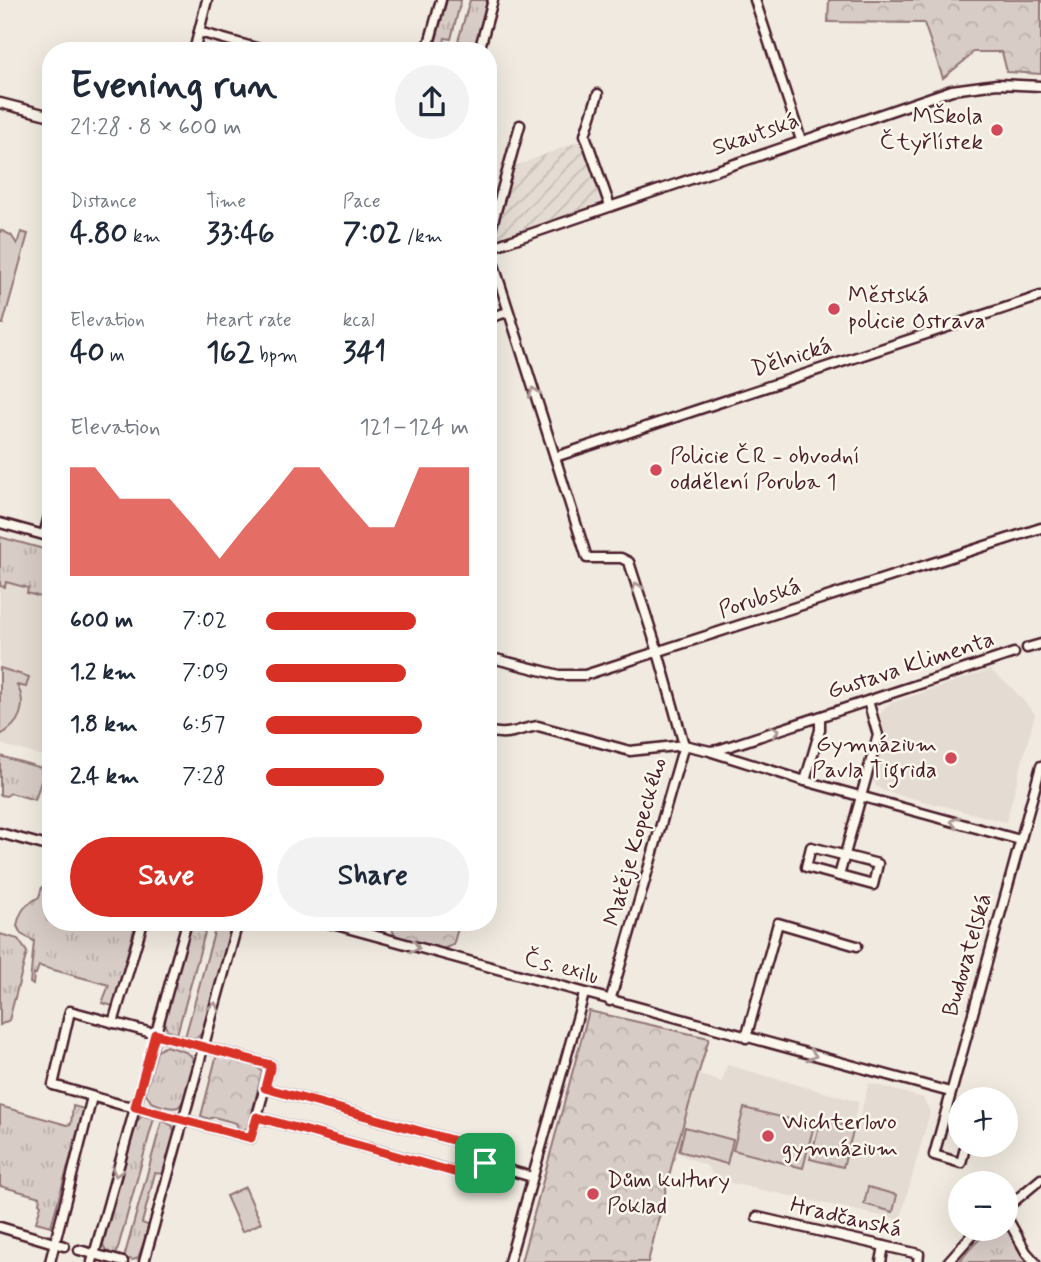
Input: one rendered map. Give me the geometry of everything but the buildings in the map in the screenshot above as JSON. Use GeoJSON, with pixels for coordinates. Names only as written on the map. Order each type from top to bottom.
{"type":"FeatureCollection","features":[{"type":"Feature","properties":{"kind":"street"},"geometry":{"type":"LineString","coordinates":[[196,42],[207,0]]}},
{"type":"Feature","properties":{"kind":"street"},"geometry":{"type":"LineString","coordinates":[[429,42],[441,0]]}},
{"type":"Feature","properties":{"kind":"street"},"geometry":{"type":"LineString","coordinates":[[481,42],[493,0]]}},
{"type":"Feature","properties":{"kind":"street"},"geometry":{"type":"LineString","coordinates":[[755,0],[801,139]]}},
{"type":"Feature","properties":{"kind":"street"},"geometry":{"type":"LineString","coordinates":[[199,32],[226,42]]}},
{"type":"Feature","properties":{"kind":"street","name":"Skautská"},"geometry":{"type":"LineString","coordinates":[[497,244],[953,89],[997,84],[1041,86]]}},
{"type":"Feature","properties":{"kind":"street"},"geometry":{"type":"LineString","coordinates":[[598,94],[585,135],[610,206]]}},
{"type":"Feature","properties":{"kind":"street"},"geometry":{"type":"LineString","coordinates":[[0,103],[42,114]]}},
{"type":"Feature","properties":{"kind":"street"},"geometry":{"type":"LineString","coordinates":[[497,208],[520,125]]}},
{"type":"Feature","properties":{"kind":"street"},"geometry":{"type":"LineString","coordinates":[[497,274],[587,558],[621,558],[629,562],[658,652]]}},
{"type":"Feature","properties":{"kind":"street","name":"Dělnická"},"geometry":{"type":"LineString","coordinates":[[555,457],[1041,296]]}},
{"type":"Feature","properties":{"kind":"street"},"geometry":{"type":"LineString","coordinates":[[497,315],[508,312]]}},
{"type":"Feature","properties":{"kind":"street"},"geometry":{"type":"LineString","coordinates":[[0,523],[42,534]]}},
{"type":"Feature","properties":{"kind":"street","name":"Porubská"},"geometry":{"type":"LineString","coordinates":[[497,659],[559,675],[576,676],[1041,528]]}},
{"type":"Feature","properties":{"kind":"street","name":"Gustava Klimenta"},"geometry":{"type":"LineString","coordinates":[[1027,648],[1041,644]]}},
{"type":"Feature","properties":{"kind":"street","name":"Matěje Kopeckého"},"geometry":{"type":"LineString","coordinates":[[610,1001],[684,745],[658,652]]}},
{"type":"Feature","properties":{"kind":"street","name":"Gustava Klimenta"},"geometry":{"type":"LineString","coordinates":[[497,734],[504,736],[538,726],[631,751],[684,745],[710,751],[1014,653]]}},
{"type":"Feature","properties":{"kind":"street"},"geometry":{"type":"LineString","coordinates":[[839,876],[878,735],[869,701]]}},
{"type":"Feature","properties":{"kind":"street","name":"Gustava Klimenta"},"geometry":{"type":"LineString","coordinates":[[805,781],[820,730],[820,717]]}},
{"type":"Feature","properties":{"kind":"street"},"geometry":{"type":"LineString","coordinates":[[710,751],[805,781],[1020,840]]}},
{"type":"Feature","properties":{"kind":"street","name":"Budovatelská"},"geometry":{"type":"LineString","coordinates":[[951,1087],[1041,766]]}},
{"type":"Feature","properties":{"kind":"street"},"geometry":{"type":"LineString","coordinates":[[0,833],[42,845]]}},
{"type":"Feature","properties":{"kind":"street"},"geometry":{"type":"LineString","coordinates":[[811,847],[844,856],[878,864],[873,885],[806,867],[811,847]]}},
{"type":"Feature","properties":{"kind":"street"},"geometry":{"type":"LineString","coordinates":[[746,1038],[778,923],[857,946]]}},
{"type":"Feature","properties":{"kind":"street"},"geometry":{"type":"LineString","coordinates":[[113,1023],[139,931]]}},
{"type":"Feature","properties":{"kind":"street"},"geometry":{"type":"LineString","coordinates":[[93,1258],[184,931]]}},
{"type":"Feature","properties":{"kind":"street"},"geometry":{"type":"LineString","coordinates":[[144,1262],[235,931]]}},
{"type":"Feature","properties":{"kind":"street","name":"Čs. exilu"},"geometry":{"type":"LineString","coordinates":[[357,931],[948,1091]]}},
{"type":"Feature","properties":{"kind":"street"},"geometry":{"type":"LineString","coordinates":[[509,1262],[584,994]]}},
{"type":"Feature","properties":{"kind":"street"},"geometry":{"type":"LineString","coordinates":[[71,1012],[155,1034],[271,1065],[251,1138],[52,1084],[71,1012]]}},
{"type":"Feature","properties":{"kind":"street"},"geometry":{"type":"LineString","coordinates":[[265,1088],[477,1147],[485,1163],[532,1177]]}},
{"type":"Feature","properties":{"kind":"street"},"geometry":{"type":"LineString","coordinates":[[50,1262],[92,1097]]}},
{"type":"Feature","properties":{"kind":"street","name":"Budovatelská"},"geometry":{"type":"LineString","coordinates":[[948,1100],[934,1155],[961,1163],[963,1157]]}},
{"type":"Feature","properties":{"kind":"street"},"geometry":{"type":"LineString","coordinates":[[257,1117],[468,1176],[485,1163]]}},
{"type":"Feature","properties":{"kind":"street"},"geometry":{"type":"LineString","coordinates":[[1018,1198],[1041,1179]]}},
{"type":"Feature","properties":{"kind":"street","name":"Hradčanská"},"geometry":{"type":"LineString","coordinates":[[757,1217],[919,1254],[918,1262]]}},
{"type":"Feature","properties":{"kind":"street"},"geometry":{"type":"LineString","coordinates":[[0,1227],[64,1246]]}},
{"type":"Feature","properties":{"kind":"street"},"geometry":{"type":"LineString","coordinates":[[1018,1238],[1035,1262]]}},
{"type":"Feature","properties":{"kind":"street"},"geometry":{"type":"LineString","coordinates":[[948,1262],[967,1241]]}},
{"type":"Feature","properties":{"kind":"street"},"geometry":{"type":"LineString","coordinates":[[881,1262],[884,1246]]}},
{"type":"Feature","properties":{"kind":"street"},"geometry":{"type":"LineString","coordinates":[[79,1250],[93,1258],[123,1262]]}},
{"type":"Feature","properties":{"kind":"shaded area"},"geometry":{"type":"Polygon","coordinates":[[[583,140],[603,200],[597,205],[505,237],[498,237],[497,222],[513,167],[583,140]]]}},
{"type":"Feature","properties":{"kind":"shaded area"},"geometry":{"type":"Polygon","coordinates":[[[6,582],[23,585],[28,588],[27,593],[42,597],[42,756],[0,744],[0,586],[4,587],[6,582]]]}},
{"type":"Feature","properties":{"kind":"shaded area","name":"Gymnázium Pavla Tigrida"},"geometry":{"type":"Polygon","coordinates":[[[990,670],[1011,687],[1035,714],[1006,822],[884,791],[876,786],[872,779],[884,731],[880,714],[889,704],[990,670]]]}},
{"type":"Feature","properties":{"kind":"shaded area","name":"Wichterlovo gymnázium"},"geometry":{"type":"Polygon","coordinates":[[[727,1065],[859,1102],[854,1118],[859,1119],[869,1083],[923,1098],[930,1112],[900,1220],[717,1180],[707,1166],[675,1152],[696,1074],[722,1082],[727,1065]]]}},
{"type":"Feature","properties":{"kind":"green space"},"geometry":{"type":"Polygon","coordinates":[[[447,0],[461,0],[451,39],[445,38],[444,42],[435,42],[447,0]]]}},
{"type":"Feature","properties":{"kind":"green space"},"geometry":{"type":"Polygon","coordinates":[[[470,0],[488,0],[476,42],[458,41],[470,0]]]}},
{"type":"Feature","properties":{"kind":"green space"},"geometry":{"type":"Polygon","coordinates":[[[829,0],[1041,0],[1041,74],[1007,72],[1002,52],[973,52],[943,78],[924,23],[828,22],[829,0]]]}},
{"type":"Feature","properties":{"kind":"green space"},"geometry":{"type":"Polygon","coordinates":[[[0,230],[11,235],[17,244],[21,232],[28,234],[3,324],[0,323],[0,230]]]}},
{"type":"Feature","properties":{"kind":"green space"},"geometry":{"type":"Polygon","coordinates":[[[0,537],[42,549],[42,597],[27,593],[28,588],[6,582],[5,587],[0,586],[0,537]]]}},
{"type":"Feature","properties":{"kind":"green space"},"geometry":{"type":"Polygon","coordinates":[[[0,668],[29,677],[26,687],[17,685],[22,707],[17,720],[0,735],[0,668]]]}},
{"type":"Feature","properties":{"kind":"green space"},"geometry":{"type":"Polygon","coordinates":[[[0,756],[42,768],[42,778],[35,800],[11,793],[0,795],[0,756]]]}},
{"type":"Feature","properties":{"kind":"green space"},"geometry":{"type":"Polygon","coordinates":[[[42,887],[42,931],[134,931],[113,1006],[102,1003],[109,985],[39,966],[34,974],[33,985],[30,983],[34,941],[21,934],[17,926],[27,905],[39,897],[42,887]]]}},
{"type":"Feature","properties":{"kind":"green space"},"geometry":{"type":"Polygon","coordinates":[[[189,931],[206,931],[177,1034],[167,1030],[164,1023],[189,931]]]}},
{"type":"Feature","properties":{"kind":"green space"},"geometry":{"type":"Polygon","coordinates":[[[214,931],[231,931],[203,1031],[196,1038],[185,1037],[214,931]]]}},
{"type":"Feature","properties":{"kind":"green space"},"geometry":{"type":"Polygon","coordinates":[[[457,931],[453,945],[443,949],[398,937],[393,932],[457,931]]]}},
{"type":"Feature","properties":{"kind":"green space"},"geometry":{"type":"Polygon","coordinates":[[[0,934],[18,939],[27,952],[9,1020],[0,1025],[0,934]]]}},
{"type":"Feature","properties":{"kind":"green space"},"geometry":{"type":"Polygon","coordinates":[[[589,1011],[709,1038],[675,1152],[648,1262],[521,1262],[589,1011]]]}},
{"type":"Feature","properties":{"kind":"green space"},"geometry":{"type":"Polygon","coordinates":[[[166,1046],[186,1052],[192,1060],[192,1075],[187,1091],[181,1104],[175,1108],[151,1102],[145,1092],[156,1052],[166,1046]]]}},
{"type":"Feature","properties":{"kind":"green space"},"geometry":{"type":"Polygon","coordinates":[[[217,1054],[257,1066],[262,1072],[249,1127],[240,1132],[236,1123],[201,1116],[217,1054]]]}},
{"type":"Feature","properties":{"kind":"green space"},"geometry":{"type":"Polygon","coordinates":[[[0,1106],[67,1125],[71,1124],[73,1106],[84,1109],[51,1226],[36,1222],[41,1205],[40,1197],[0,1186],[0,1106]]]}},
{"type":"Feature","properties":{"kind":"green space"},"geometry":{"type":"Polygon","coordinates":[[[744,1108],[814,1125],[803,1168],[733,1150],[744,1108]]]}},
{"type":"Feature","properties":{"kind":"green space"},"geometry":{"type":"Polygon","coordinates":[[[142,1116],[154,1118],[116,1255],[106,1252],[103,1244],[137,1121],[142,1116]]]}},
{"type":"Feature","properties":{"kind":"green space"},"geometry":{"type":"Polygon","coordinates":[[[821,1119],[854,1128],[843,1167],[810,1159],[821,1119]]]}},
{"type":"Feature","properties":{"kind":"green space"},"geometry":{"type":"Polygon","coordinates":[[[162,1120],[173,1126],[175,1133],[164,1174],[155,1173],[142,1223],[150,1226],[138,1258],[124,1258],[162,1120]]]}},
{"type":"Feature","properties":{"kind":"green space"},"geometry":{"type":"Polygon","coordinates":[[[685,1127],[733,1140],[727,1164],[679,1151],[685,1127]]]}},
{"type":"Feature","properties":{"kind":"green space"},"geometry":{"type":"Polygon","coordinates":[[[245,1187],[261,1223],[242,1232],[226,1196],[245,1187]]]}},
{"type":"Feature","properties":{"kind":"green space"},"geometry":{"type":"Polygon","coordinates":[[[868,1187],[897,1195],[893,1212],[864,1204],[868,1187]]]}},
{"type":"Feature","properties":{"kind":"green space"},"geometry":{"type":"Polygon","coordinates":[[[978,1241],[1018,1241],[1030,1262],[959,1262],[978,1241]]]}},
{"type":"Feature","properties":{"kind":"place","name":"MŠkola Čtyřlístek"},"geometry":{"type":"Point","coordinates":[997,130]}},
{"type":"Feature","properties":{"kind":"place","name":"Městská policie Ostrava"},"geometry":{"type":"Point","coordinates":[834,309]}},
{"type":"Feature","properties":{"kind":"place","name":"Policie ČR - obvodní oddělení Poruba 1"},"geometry":{"type":"Point","coordinates":[656,470]}},
{"type":"Feature","properties":{"kind":"place","name":"Gymnázium Pavla Tigrida"},"geometry":{"type":"Point","coordinates":[951,758]}},
{"type":"Feature","properties":{"kind":"place","name":"Wichterlovo gymnázium"},"geometry":{"type":"Point","coordinates":[768,1136]}},
{"type":"Feature","properties":{"kind":"place","name":"Dům kultury Poklad"},"geometry":{"type":"Point","coordinates":[593,1194]}},
{"type":"Feature","properties":{"kind":"route"},"geometry":{"type":"LineString","coordinates":[[155,1034],[271,1065],[265,1088],[477,1147],[485,1163],[468,1176],[257,1117],[251,1138],[135,1107],[155,1034]]}}]}
